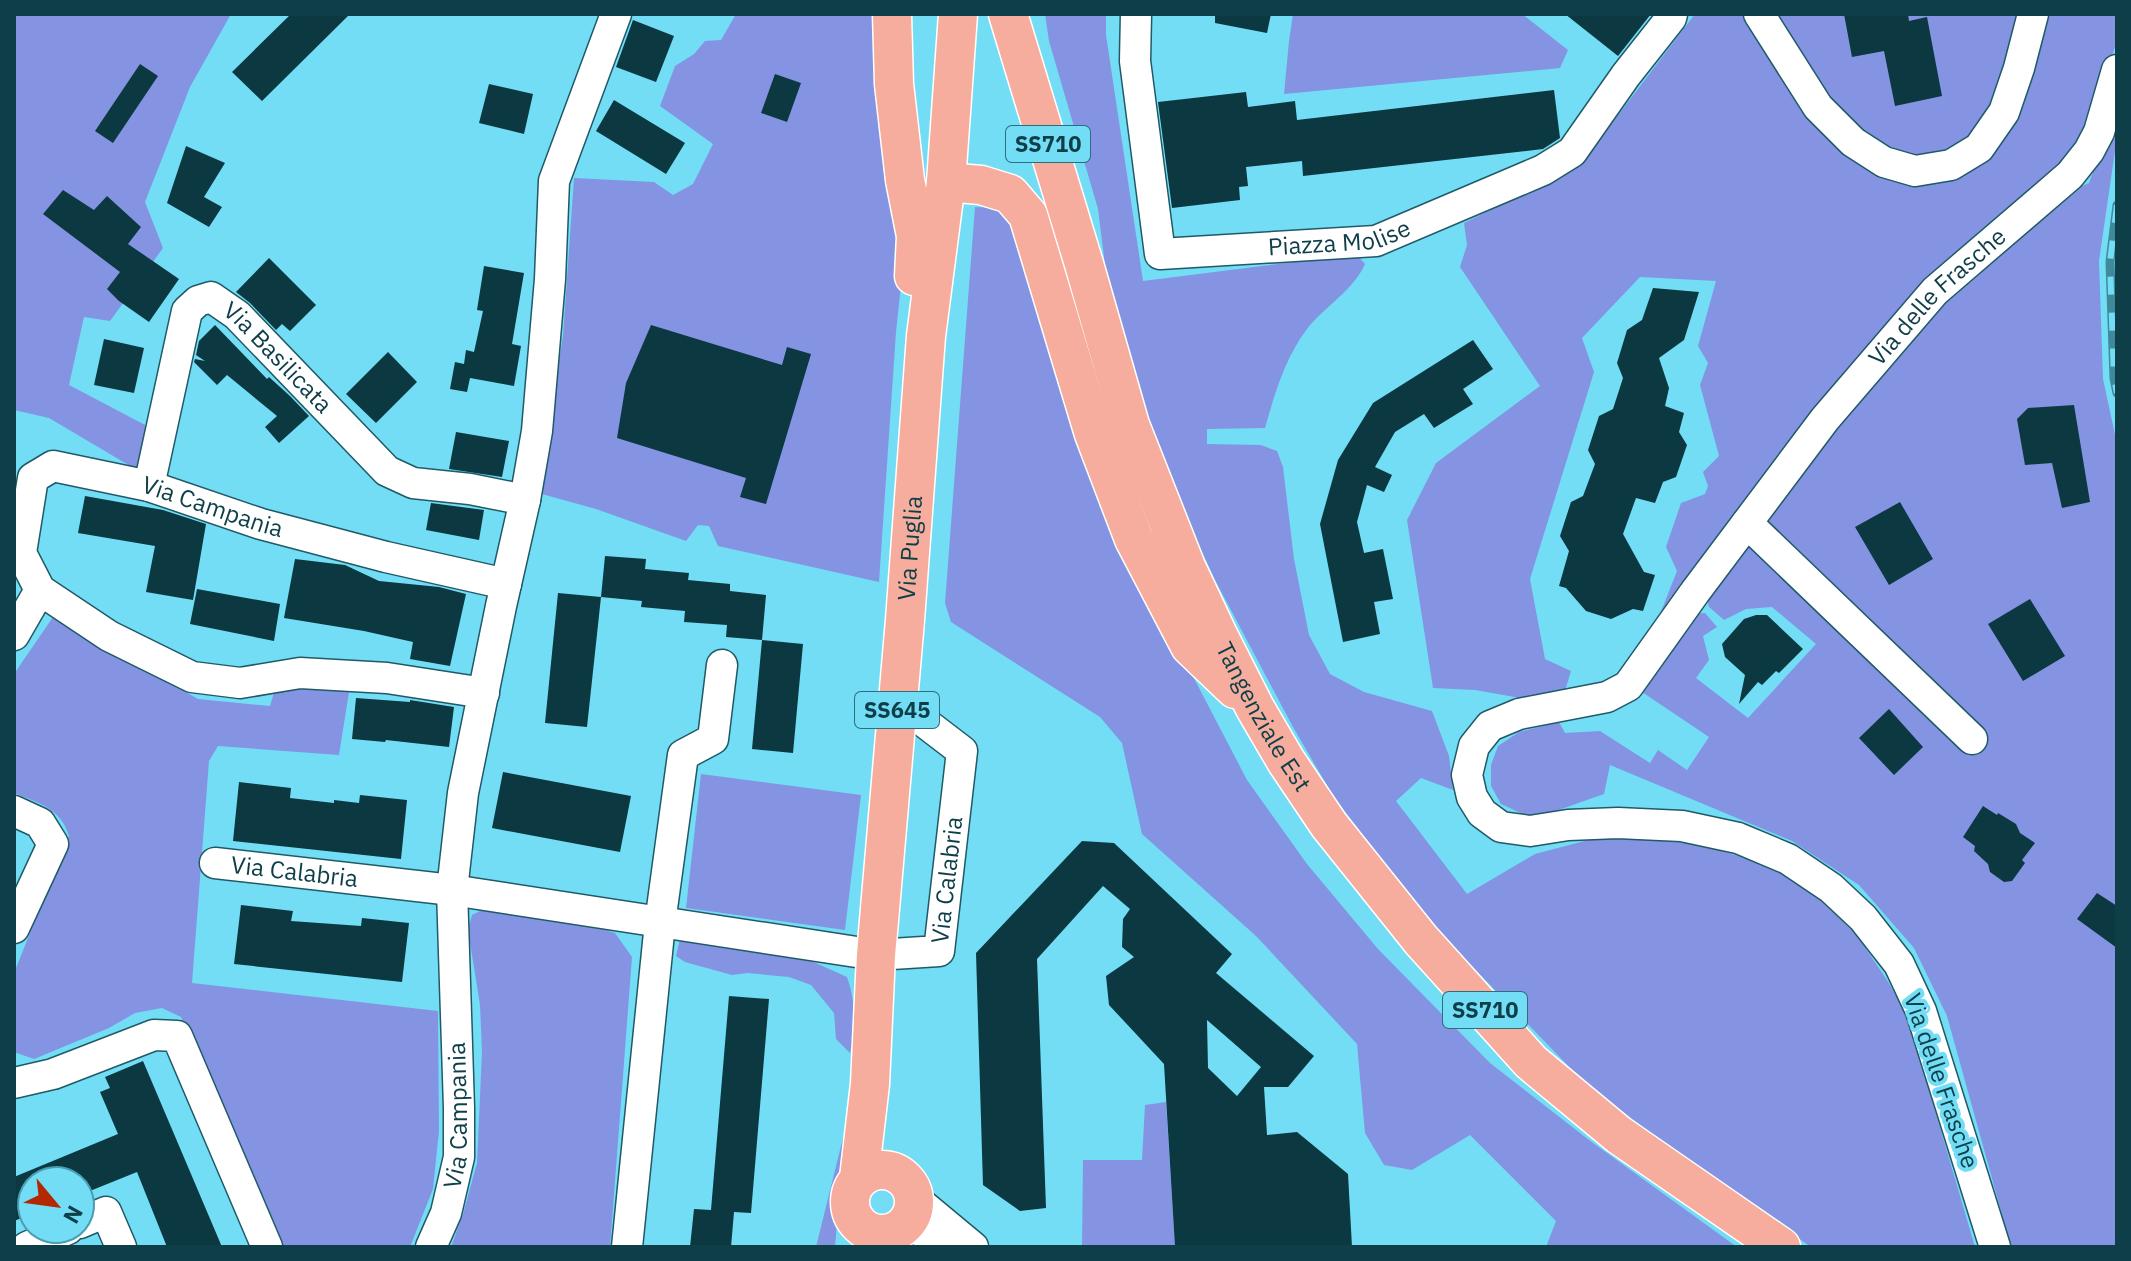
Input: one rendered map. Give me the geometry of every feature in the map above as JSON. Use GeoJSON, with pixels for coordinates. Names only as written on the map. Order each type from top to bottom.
{"type":"FeatureCollection","features":[{"type":"Feature","properties":{"kind":"main road"},"geometry":{"type":"LineString","coordinates":[[892,14],[894,84],[905,180],[916,236],[914,301],[926,336]]}},
{"type":"Feature","properties":{"kind":"main road","name":"Via Puglia"},"geometry":{"type":"LineString","coordinates":[[870,1084],[884,1221],[849,1206],[851,1191],[859,1178],[870,1084],[876,955],[926,336],[946,182],[958,14]]}},
{"type":"Feature","properties":{"kind":"main road","name":"Tangenziale Est"},"geometry":{"type":"LineString","coordinates":[[1018,18],[1130,425],[1186,567],[1255,708],[1286,761],[1329,825],[1421,940],[1531,1062],[1619,1135],[1781,1247]]}},
{"type":"Feature","properties":{"kind":"main road"},"geometry":{"type":"LineString","coordinates":[[946,182],[981,185],[1010,194],[1028,215],[1094,434],[1134,539],[1190,646],[1255,708]]}},
{"type":"Feature","properties":{"kind":"street","name":"Via Campania"},"geometry":{"type":"LineString","coordinates":[[431,1247],[446,1213],[459,1157],[452,890],[463,793],[537,431],[550,279],[554,181],[616,14]]}},
{"type":"Feature","properties":{"kind":"street","name":"Piazza Molise"},"geometry":{"type":"LineString","coordinates":[[1136,14],[1135,61],[1160,254],[1376,241],[1543,170],[1572,152],[1672,14]]}},
{"type":"Feature","properties":{"kind":"street"},"geometry":{"type":"LineString","coordinates":[[1759,14],[1818,107],[1853,142],[1884,162],[1915,171],[1951,165],[1979,148],[2004,112],[2033,14]]}},
{"type":"Feature","properties":{"kind":"street","name":"Via delle Frasche"},"geometry":{"type":"LineString","coordinates":[[1995,1247],[1921,1011],[1899,964],[1863,918],[1831,888],[1788,859],[1738,838],[1682,826],[1568,825],[1530,831],[1501,827],[1482,813],[1472,797],[1467,775],[1474,746],[1490,726],[1519,714],[1607,697],[1628,686],[1825,419],[1935,291],[2070,175],[2099,132],[2117,70]]}},
{"type":"Feature","properties":{"kind":"street","name":"Via Basilicata"},"geometry":{"type":"LineString","coordinates":[[149,486],[187,311],[198,301],[211,297],[237,315],[387,471],[413,483],[470,489],[525,500]]}},
{"type":"Feature","properties":{"kind":"street","name":"Via Campania"},"geometry":{"type":"LineString","coordinates":[[484,693],[387,678],[300,673],[240,683],[192,677],[109,636],[40,590],[21,553],[33,478],[53,466],[149,486],[261,524],[506,584]]}},
{"type":"Feature","properties":{"kind":"street"},"geometry":{"type":"LineString","coordinates":[[1747,523],[1972,739]]}},
{"type":"Feature","properties":{"kind":"street"},"geometry":{"type":"LineString","coordinates":[[14,635],[40,590]]}},
{"type":"Feature","properties":{"kind":"street"},"geometry":{"type":"LineString","coordinates":[[627,1247],[660,923],[683,755],[713,739],[722,665]]}},
{"type":"Feature","properties":{"kind":"street","name":"Via Calabria"},"geometry":{"type":"LineString","coordinates":[[215,863],[452,890],[876,955],[939,951],[962,751],[898,702]]}},
{"type":"Feature","properties":{"kind":"street"},"geometry":{"type":"LineString","coordinates":[[14,811],[40,823],[53,844],[14,928]]}},
{"type":"Feature","properties":{"kind":"street"},"geometry":{"type":"LineString","coordinates":[[14,1083],[53,1074],[154,1035],[177,1036],[267,1247]]}},
{"type":"Feature","properties":{"kind":"street"},"geometry":{"type":"LineString","coordinates":[[96,1216],[106,1212],[121,1247]]}},
{"type":"Feature","properties":{"kind":"street"},"geometry":{"type":"LineString","coordinates":[[884,1221],[972,1247]]}},
{"type":"Feature","properties":{"kind":"shaded area"},"geometry":{"type":"Polygon","coordinates":[[[14,14],[231,14],[190,87],[145,202],[163,248],[110,321],[84,317],[69,385],[147,426],[137,470],[49,418],[14,410],[14,14]]]}},
{"type":"Feature","properties":{"kind":"shaded area"},"geometry":{"type":"Polygon","coordinates":[[[736,14],[879,14],[905,247],[879,582],[718,546],[709,526],[698,525],[686,541],[596,509],[538,493],[563,336],[574,178],[654,182],[673,195],[693,184],[713,144],[660,106],[675,66],[694,54],[705,41],[721,40],[736,14]]]}},
{"type":"Feature","properties":{"kind":"shaded area"},"geometry":{"type":"Polygon","coordinates":[[[1045,14],[1106,14],[1106,35],[1143,281],[1356,254],[1365,264],[1360,274],[1299,340],[1282,376],[1265,428],[1207,429],[1207,444],[1261,445],[1277,451],[1283,467],[1294,559],[1309,635],[1330,674],[1364,692],[1432,711],[1449,756],[1453,790],[1421,778],[1396,801],[1467,894],[1535,854],[1596,838],[1658,838],[1713,848],[1769,866],[1820,897],[1858,937],[1908,1018],[1975,1247],[1811,1247],[1609,1102],[1577,1075],[1465,959],[1404,890],[1332,794],[1293,727],[1215,580],[1154,448],[1107,281],[1098,209],[1049,41],[1045,14]]]}},
{"type":"Feature","properties":{"kind":"shaded area"},"geometry":{"type":"Polygon","coordinates":[[[1293,14],[1522,14],[1568,50],[1560,68],[1284,94],[1293,14]]]}},
{"type":"Feature","properties":{"kind":"shaded area"},"geometry":{"type":"Polygon","coordinates":[[[1695,14],[2117,14],[2117,40],[2091,125],[2078,149],[1942,268],[1651,637],[1677,571],[1666,547],[1681,503],[1705,494],[1708,486],[1703,472],[1719,456],[1700,385],[1708,363],[1698,346],[1716,281],[1640,277],[1582,338],[1594,372],[1530,579],[1545,659],[1571,671],[1564,694],[1531,700],[1475,690],[1433,688],[1407,520],[1436,463],[1540,386],[1460,267],[1467,245],[1464,223],[1556,178],[1583,161],[1695,14]]]}},
{"type":"Feature","properties":{"kind":"shaded area"},"geometry":{"type":"Polygon","coordinates":[[[2117,107],[2117,137],[2099,261],[2103,379],[2117,444],[2117,1247],[2011,1247],[1947,1016],[1914,948],[1859,885],[1792,841],[1610,765],[1604,794],[1553,812],[1527,816],[1501,804],[1491,786],[1491,765],[1498,746],[1519,732],[1559,722],[1565,733],[1600,731],[1650,763],[1658,750],[1687,770],[1709,737],[1639,690],[1690,614],[1705,613],[1717,627],[1703,636],[1709,660],[1696,678],[1748,718],[1816,644],[1772,607],[1746,609],[1724,620],[1709,607],[1705,592],[1817,449],[1935,310],[2047,201],[2089,183],[2117,107]]]}},
{"type":"Feature","properties":{"kind":"shaded area"},"geometry":{"type":"Polygon","coordinates":[[[975,207],[1003,208],[1019,231],[1022,262],[1074,437],[1148,590],[1247,780],[1307,864],[1378,949],[1490,1063],[1589,1140],[1737,1247],[1546,1247],[1556,1221],[1470,1135],[1412,1170],[1384,1165],[1365,1133],[1357,1044],[1256,936],[1142,834],[1122,743],[1100,717],[951,622],[945,603],[975,207]]]}},
{"type":"Feature","properties":{"kind":"shaded area"},"geometry":{"type":"Polygon","coordinates":[[[53,617],[198,699],[270,706],[275,689],[289,684],[349,692],[339,755],[218,746],[209,761],[192,983],[438,1011],[439,1131],[433,1189],[410,1247],[275,1247],[181,1017],[162,1008],[135,1013],[109,1028],[34,1059],[14,1052],[14,973],[69,836],[54,813],[14,793],[14,674],[53,617]]]}},
{"type":"Feature","properties":{"kind":"shaded area"},"geometry":{"type":"Polygon","coordinates":[[[701,774],[861,795],[845,930],[686,908],[701,774]]]}},
{"type":"Feature","properties":{"kind":"shaded area"},"geometry":{"type":"Polygon","coordinates":[[[488,907],[615,933],[632,957],[610,1247],[451,1247],[477,1163],[482,1052],[480,1005],[468,930],[472,915],[488,907]]]}},
{"type":"Feature","properties":{"kind":"shaded area"},"geometry":{"type":"Polygon","coordinates":[[[680,939],[809,960],[847,977],[854,1015],[850,1053],[836,1039],[834,1013],[811,985],[789,977],[747,973],[732,975],[685,962],[676,956],[680,939]]]}},
{"type":"Feature","properties":{"kind":"shaded area"},"geometry":{"type":"Polygon","coordinates":[[[1166,1102],[1175,1247],[1082,1247],[1083,1160],[1142,1160],[1145,1105],[1166,1102]]]}},
{"type":"Feature","properties":{"kind":"shaded area"},"geometry":{"type":"Polygon","coordinates":[[[845,1130],[835,1247],[816,1247],[845,1130]]]}},
{"type":"Feature","properties":{"kind":"building"},"geometry":{"type":"Polygon","coordinates":[[[291,14],[350,14],[262,101],[232,72],[291,14]]]}},
{"type":"Feature","properties":{"kind":"building"},"geometry":{"type":"Polygon","coordinates":[[[1215,14],[1271,14],[1267,33],[1215,23],[1215,14]]]}},
{"type":"Feature","properties":{"kind":"building"},"geometry":{"type":"Polygon","coordinates":[[[1565,14],[1651,14],[1618,56],[1565,14]]]}},
{"type":"Feature","properties":{"kind":"building"},"geometry":{"type":"Polygon","coordinates":[[[1844,14],[1908,14],[1909,21],[1927,17],[1942,96],[1895,106],[1884,51],[1852,57],[1844,14]]]}},
{"type":"Feature","properties":{"kind":"building"},"geometry":{"type":"Polygon","coordinates":[[[633,20],[674,36],[656,82],[616,67],[633,20]]]}},
{"type":"Feature","properties":{"kind":"building"},"geometry":{"type":"Polygon","coordinates":[[[140,64],[158,76],[113,143],[95,131],[140,64]]]}},
{"type":"Feature","properties":{"kind":"building"},"geometry":{"type":"Polygon","coordinates":[[[775,74],[801,83],[787,122],[761,113],[775,74]]]}},
{"type":"Feature","properties":{"kind":"building"},"geometry":{"type":"Polygon","coordinates":[[[489,84],[533,94],[524,134],[479,123],[489,84]]]}},
{"type":"Feature","properties":{"kind":"building"},"geometry":{"type":"Polygon","coordinates":[[[1554,90],[1560,138],[1543,149],[1303,176],[1302,161],[1246,167],[1248,186],[1239,187],[1240,200],[1172,208],[1158,102],[1246,92],[1248,107],[1295,101],[1297,120],[1554,90]]]}},
{"type":"Feature","properties":{"kind":"building"},"geometry":{"type":"Polygon","coordinates":[[[614,100],[685,143],[666,174],[596,131],[614,100]]]}},
{"type":"Feature","properties":{"kind":"building"},"geometry":{"type":"Polygon","coordinates":[[[186,146],[225,163],[204,197],[222,207],[209,227],[167,203],[186,146]]]}},
{"type":"Feature","properties":{"kind":"building"},"geometry":{"type":"Polygon","coordinates":[[[63,190],[94,210],[107,196],[141,227],[128,244],[179,279],[149,322],[107,289],[120,272],[43,214],[63,190]]]}},
{"type":"Feature","properties":{"kind":"building"},"geometry":{"type":"Polygon","coordinates":[[[269,258],[316,305],[290,331],[282,324],[276,330],[236,292],[269,258]]]}},
{"type":"Feature","properties":{"kind":"building"},"geometry":{"type":"Polygon","coordinates":[[[484,266],[524,273],[512,344],[521,346],[514,386],[470,378],[467,392],[450,389],[455,362],[464,364],[466,350],[474,352],[483,311],[477,310],[484,266]]]}},
{"type":"Feature","properties":{"kind":"building"},"geometry":{"type":"Polygon","coordinates":[[[1653,288],[1699,292],[1684,340],[1659,358],[1669,388],[1665,406],[1684,413],[1679,432],[1687,445],[1676,477],[1663,482],[1655,503],[1636,498],[1623,534],[1644,572],[1655,575],[1643,611],[1633,609],[1611,619],[1586,611],[1566,588],[1559,586],[1569,551],[1560,536],[1571,502],[1583,496],[1595,464],[1588,450],[1599,416],[1613,409],[1623,378],[1617,363],[1627,330],[1642,320],[1653,288]]]}},
{"type":"Feature","properties":{"kind":"building"},"geometry":{"type":"Polygon","coordinates":[[[215,325],[267,379],[269,377],[309,416],[279,443],[265,427],[277,416],[227,375],[217,385],[194,362],[195,359],[205,361],[196,355],[199,341],[215,325]]]}},
{"type":"Feature","properties":{"kind":"building"},"geometry":{"type":"Polygon","coordinates":[[[651,325],[782,365],[787,347],[811,354],[766,504],[740,497],[746,478],[617,438],[626,383],[651,325]]]}},
{"type":"Feature","properties":{"kind":"building"},"geometry":{"type":"Polygon","coordinates":[[[104,339],[144,348],[134,393],[94,385],[104,339]]]}},
{"type":"Feature","properties":{"kind":"building"},"geometry":{"type":"Polygon","coordinates":[[[1473,340],[1493,369],[1463,389],[1473,404],[1434,428],[1424,414],[1395,432],[1375,467],[1392,475],[1384,492],[1367,485],[1357,522],[1364,553],[1383,549],[1393,599],[1374,602],[1380,634],[1343,642],[1320,524],[1338,460],[1373,403],[1473,340]]]}},
{"type":"Feature","properties":{"kind":"building"},"geometry":{"type":"Polygon","coordinates":[[[388,352],[417,382],[376,423],[346,394],[388,352]]]}},
{"type":"Feature","properties":{"kind":"building"},"geometry":{"type":"Polygon","coordinates":[[[2074,405],[2090,502],[2062,508],[2052,463],[2025,465],[2017,419],[2028,408],[2074,405]]]}},
{"type":"Feature","properties":{"kind":"building"},"geometry":{"type":"Polygon","coordinates":[[[456,432],[509,441],[502,477],[449,469],[456,432]]]}},
{"type":"Feature","properties":{"kind":"building"},"geometry":{"type":"Polygon","coordinates":[[[85,496],[163,510],[206,524],[193,600],[146,592],[155,546],[78,533],[85,496]]]}},
{"type":"Feature","properties":{"kind":"building"},"geometry":{"type":"Polygon","coordinates":[[[1900,502],[1933,559],[1889,585],[1855,527],[1900,502]]]}},
{"type":"Feature","properties":{"kind":"building"},"geometry":{"type":"Polygon","coordinates":[[[431,503],[484,510],[479,540],[426,530],[431,503]]]}},
{"type":"Feature","properties":{"kind":"building"},"geometry":{"type":"Polygon","coordinates":[[[605,556],[646,559],[645,569],[689,573],[688,580],[730,584],[730,591],[766,595],[762,640],[726,637],[727,625],[684,622],[685,611],[641,607],[642,601],[601,597],[605,556]]]}},
{"type":"Feature","properties":{"kind":"building"},"geometry":{"type":"Polygon","coordinates":[[[295,559],[345,565],[379,581],[439,587],[466,594],[450,666],[410,659],[413,642],[284,618],[295,559]]]}},
{"type":"Feature","properties":{"kind":"building"},"geometry":{"type":"Polygon","coordinates":[[[197,589],[280,604],[274,641],[190,624],[197,589]]]}},
{"type":"Feature","properties":{"kind":"building"},"geometry":{"type":"Polygon","coordinates":[[[558,593],[601,597],[587,727],[545,723],[558,593]]]}},
{"type":"Feature","properties":{"kind":"building"},"geometry":{"type":"Polygon","coordinates":[[[2030,599],[2065,656],[2023,681],[1988,624],[2030,599]]]}},
{"type":"Feature","properties":{"kind":"building"},"geometry":{"type":"Polygon","coordinates":[[[1767,615],[1803,649],[1779,673],[1776,671],[1762,685],[1758,682],[1739,704],[1745,675],[1725,657],[1722,644],[1744,619],[1767,615]]]}},
{"type":"Feature","properties":{"kind":"building"},"geometry":{"type":"Polygon","coordinates":[[[762,640],[803,644],[793,753],[752,749],[762,640]]]}},
{"type":"Feature","properties":{"kind":"building"},"geometry":{"type":"Polygon","coordinates":[[[356,698],[410,700],[454,707],[449,747],[352,739],[356,698]]]}},
{"type":"Feature","properties":{"kind":"building"},"geometry":{"type":"Polygon","coordinates":[[[1889,709],[1923,747],[1894,775],[1859,738],[1889,709]]]}},
{"type":"Feature","properties":{"kind":"building"},"geometry":{"type":"Polygon","coordinates":[[[503,772],[631,796],[620,852],[492,828],[503,772]]]}},
{"type":"Feature","properties":{"kind":"building"},"geometry":{"type":"Polygon","coordinates":[[[239,782],[291,788],[290,798],[334,803],[334,800],[359,803],[360,795],[407,800],[401,859],[233,841],[239,782]]]}},
{"type":"Feature","properties":{"kind":"building"},"geometry":{"type":"Polygon","coordinates":[[[1983,806],[2016,824],[2020,833],[2035,843],[2012,881],[2004,882],[1990,872],[1988,864],[1974,851],[1975,846],[1963,837],[1983,806]]]}},
{"type":"Feature","properties":{"kind":"building"},"geometry":{"type":"Polygon","coordinates":[[[1082,841],[1114,843],[1232,954],[1216,973],[1314,1056],[1288,1087],[1264,1087],[1267,1135],[1297,1132],[1348,1174],[1352,1247],[1175,1247],[1164,1064],[1109,1005],[1106,976],[1134,957],[1122,947],[1123,919],[1130,909],[1103,886],[1037,959],[1046,1208],[1020,1211],[983,1185],[976,953],[1082,841]],[[1207,1020],[1208,1068],[1237,1096],[1261,1067],[1207,1020]]]}},
{"type":"Feature","properties":{"kind":"building"},"geometry":{"type":"Polygon","coordinates":[[[2097,893],[2117,906],[2117,948],[2077,919],[2097,893]]]}},
{"type":"Feature","properties":{"kind":"building"},"geometry":{"type":"Polygon","coordinates":[[[241,905],[293,911],[291,921],[361,926],[362,918],[409,923],[402,982],[234,964],[241,905]]]}},
{"type":"Feature","properties":{"kind":"building"},"geometry":{"type":"Polygon","coordinates":[[[729,996],[769,999],[751,1213],[734,1212],[731,1247],[690,1247],[694,1209],[711,1210],[729,996]]]}},
{"type":"Feature","properties":{"kind":"building"},"geometry":{"type":"Polygon","coordinates":[[[143,1061],[222,1247],[167,1247],[137,1172],[96,1189],[96,1165],[43,1165],[118,1134],[100,1092],[110,1088],[105,1077],[143,1061]]]}},
{"type":"Feature","properties":{"kind":"building"},"geometry":{"type":"Polygon","coordinates":[[[16,1176],[14,1221],[14,1177],[16,1176]]]}},
{"type":"Feature","properties":{"kind":"railway"},"geometry":{"type":"LineString","coordinates":[[2117,205],[2110,262],[2117,393]]}}]}
